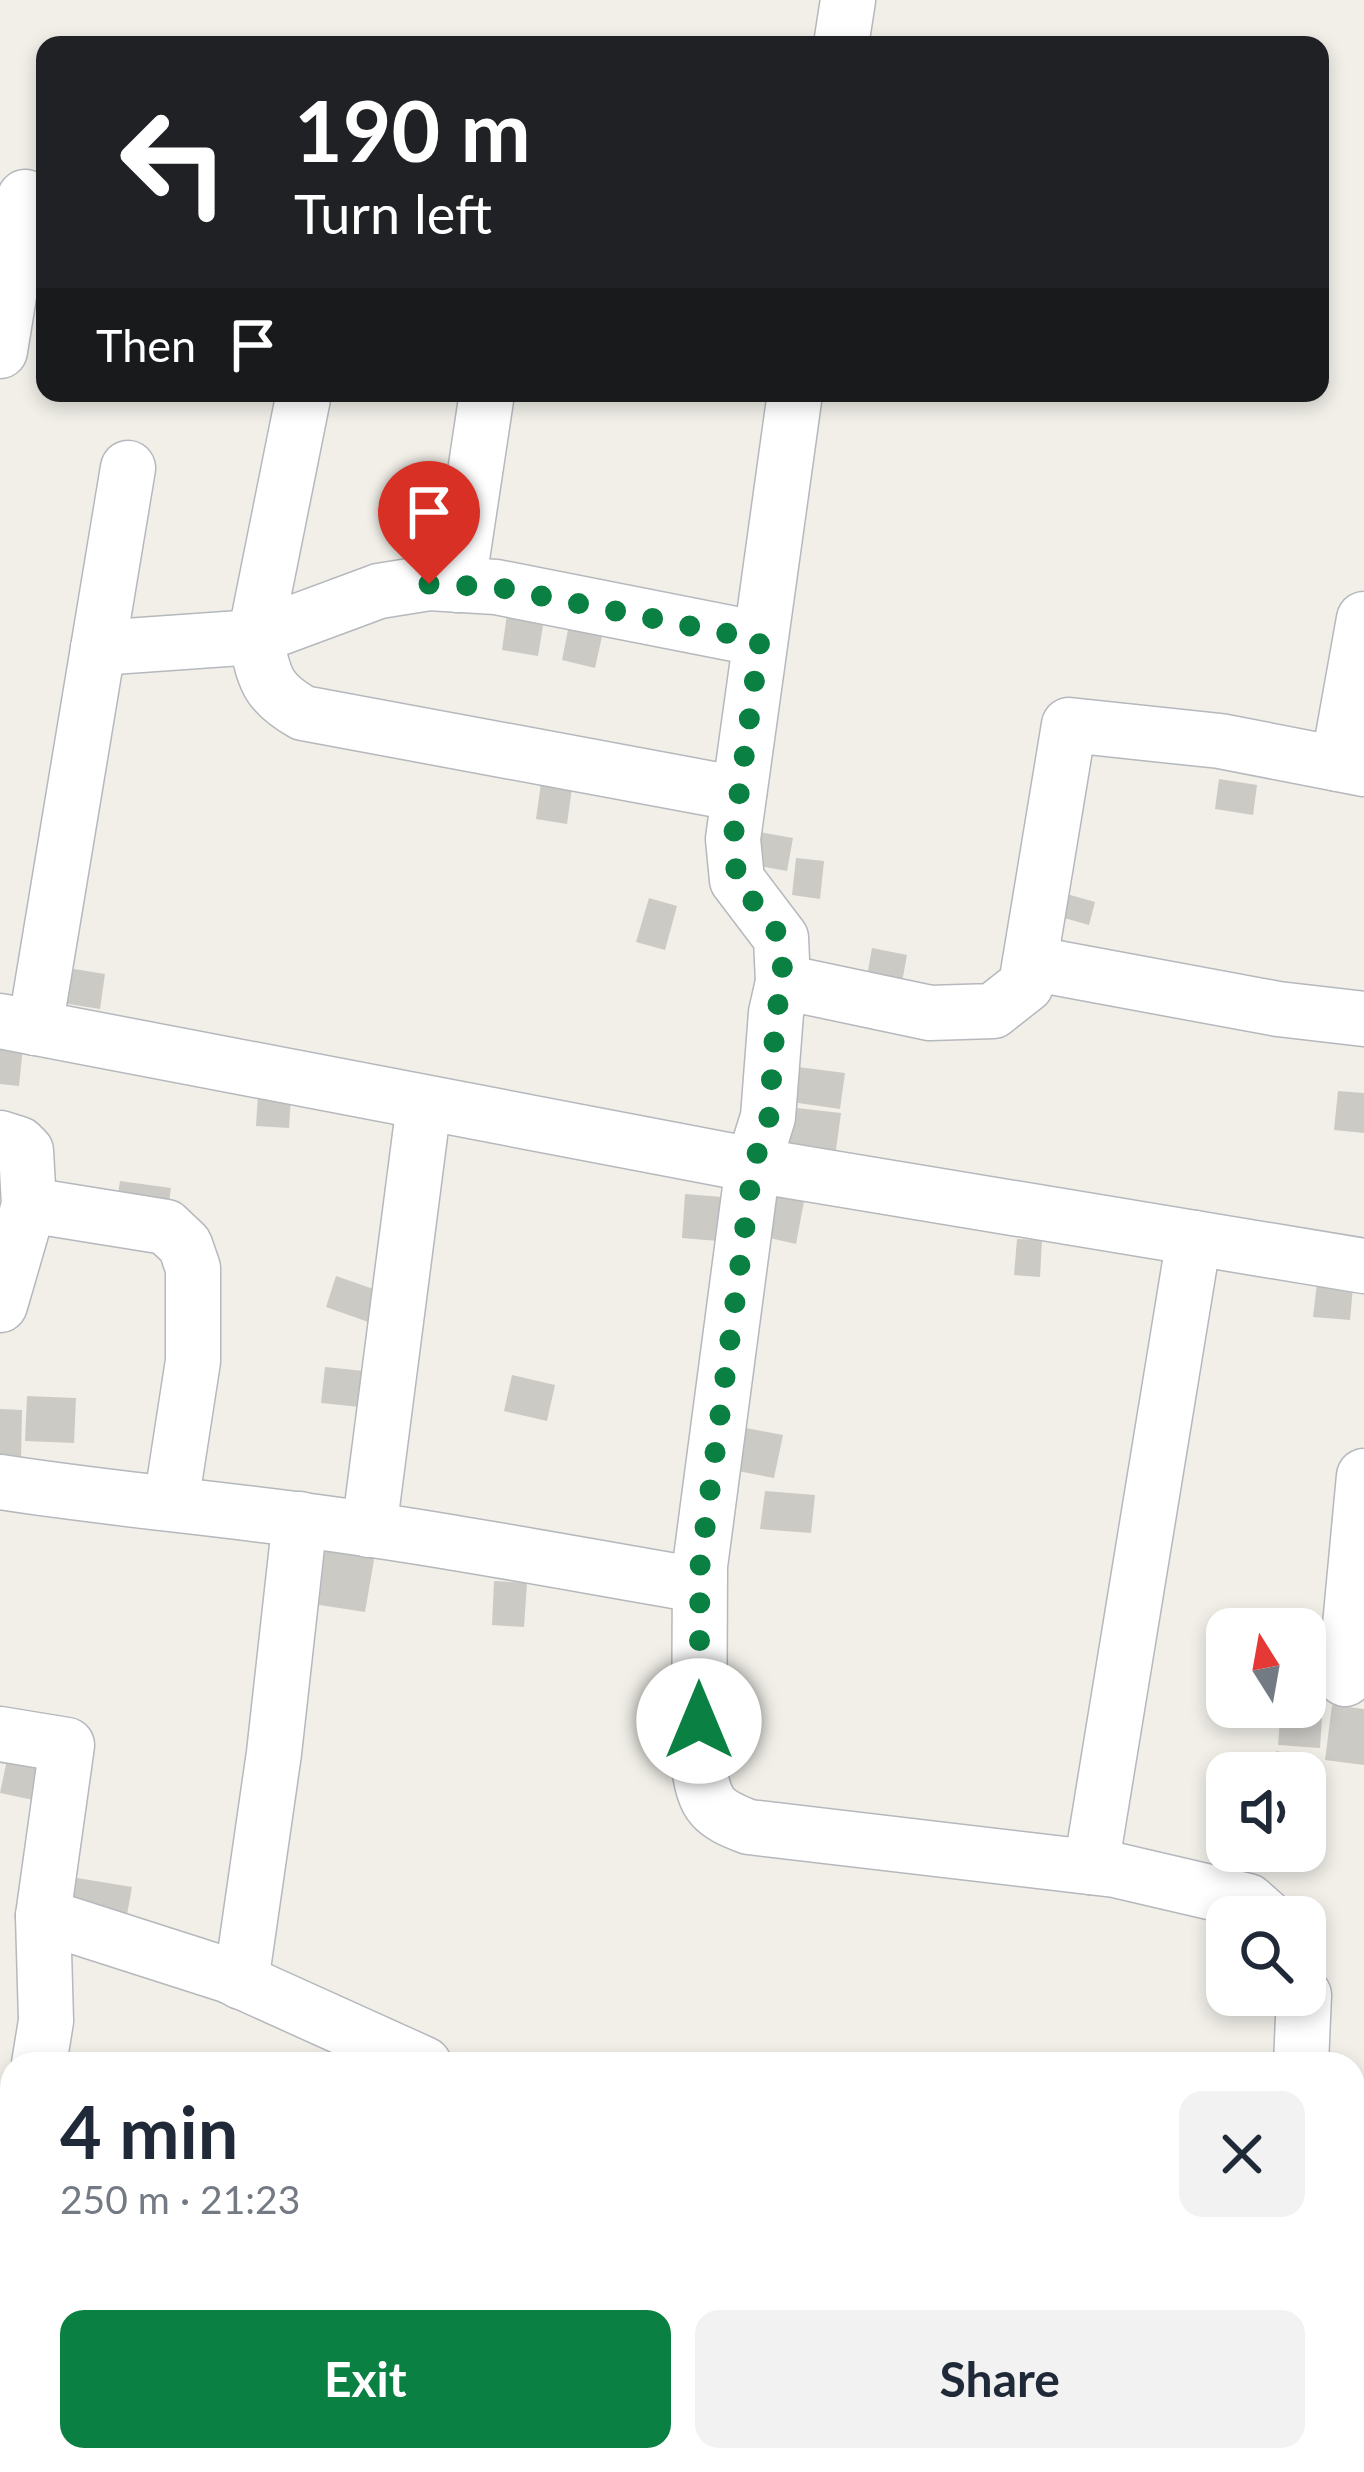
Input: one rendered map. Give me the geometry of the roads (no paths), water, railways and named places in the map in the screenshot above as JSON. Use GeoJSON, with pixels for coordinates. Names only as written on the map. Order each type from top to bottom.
{"type":"FeatureCollection","features":[{"type":"Feature","properties":{"kind":"street"},"geometry":{"type":"LineString","coordinates":[[842,36],[848,0]]}},
{"type":"Feature","properties":{"kind":"street"},"geometry":{"type":"LineString","coordinates":[[0,351],[25,197]]}},
{"type":"Feature","properties":{"kind":"street"},"geometry":{"type":"LineString","coordinates":[[302,402],[255,637],[263,671],[276,697],[303,712],[739,794]]}},
{"type":"Feature","properties":{"kind":"street"},"geometry":{"type":"LineString","coordinates":[[458,585],[486,402]]}},
{"type":"Feature","properties":{"kind":"street"},"geometry":{"type":"LineString","coordinates":[[794,402],[733,839],[737,880],[781,938],[783,982],[776,1013],[769,1117],[753,1166],[698,1585],[699,1767],[704,1796],[721,1816],[749,1827],[1091,1867],[1225,1896]]}},
{"type":"Feature","properties":{"kind":"street"},"geometry":{"type":"LineString","coordinates":[[128,468],[98,648],[18,1024],[753,1166],[1364,1266]]}},
{"type":"Feature","properties":{"kind":"street"},"geometry":{"type":"LineString","coordinates":[[98,648],[255,637],[379,591],[429,584],[496,587],[760,640]]}},
{"type":"Feature","properties":{"kind":"street"},"geometry":{"type":"LineString","coordinates":[[783,982],[930,1013],[994,1011],[1026,986],[1069,725],[1220,741],[1351,766],[1364,619]]}},
{"type":"Feature","properties":{"kind":"street"},"geometry":{"type":"LineString","coordinates":[[1030,963],[1278,1009],[1364,1019]]}},
{"type":"Feature","properties":{"kind":"street"},"geometry":{"type":"LineString","coordinates":[[369,1530],[424,1104]]}},
{"type":"Feature","properties":{"kind":"street"},"geometry":{"type":"LineString","coordinates":[[0,1138],[26,1150],[29,1205],[0,1305]]}},
{"type":"Feature","properties":{"kind":"street"},"geometry":{"type":"LineString","coordinates":[[29,1205],[166,1227],[185,1245],[194,1268],[193,1361],[171,1503]]}},
{"type":"Feature","properties":{"kind":"street"},"geometry":{"type":"LineString","coordinates":[[1091,1867],[1194,1238]]}},
{"type":"Feature","properties":{"kind":"street"},"geometry":{"type":"LineString","coordinates":[[1338,1679],[1364,1476]]}},
{"type":"Feature","properties":{"kind":"street"},"geometry":{"type":"LineString","coordinates":[[0,1482],[118,1501],[300,1519],[698,1585]]}},
{"type":"Feature","properties":{"kind":"street"},"geometry":{"type":"LineString","coordinates":[[241,1982],[274,1753],[300,1519]]}},
{"type":"Feature","properties":{"kind":"street"},"geometry":{"type":"LineString","coordinates":[[0,1734],[67,1745],[28,2034]]}},
{"type":"Feature","properties":{"kind":"street"},"geometry":{"type":"LineString","coordinates":[[43,1916],[241,1982],[397,2052]]}},
{"type":"Feature","properties":{"kind":"street"},"geometry":{"type":"LineString","coordinates":[[1302,2052],[1303,2016]]}}]}
